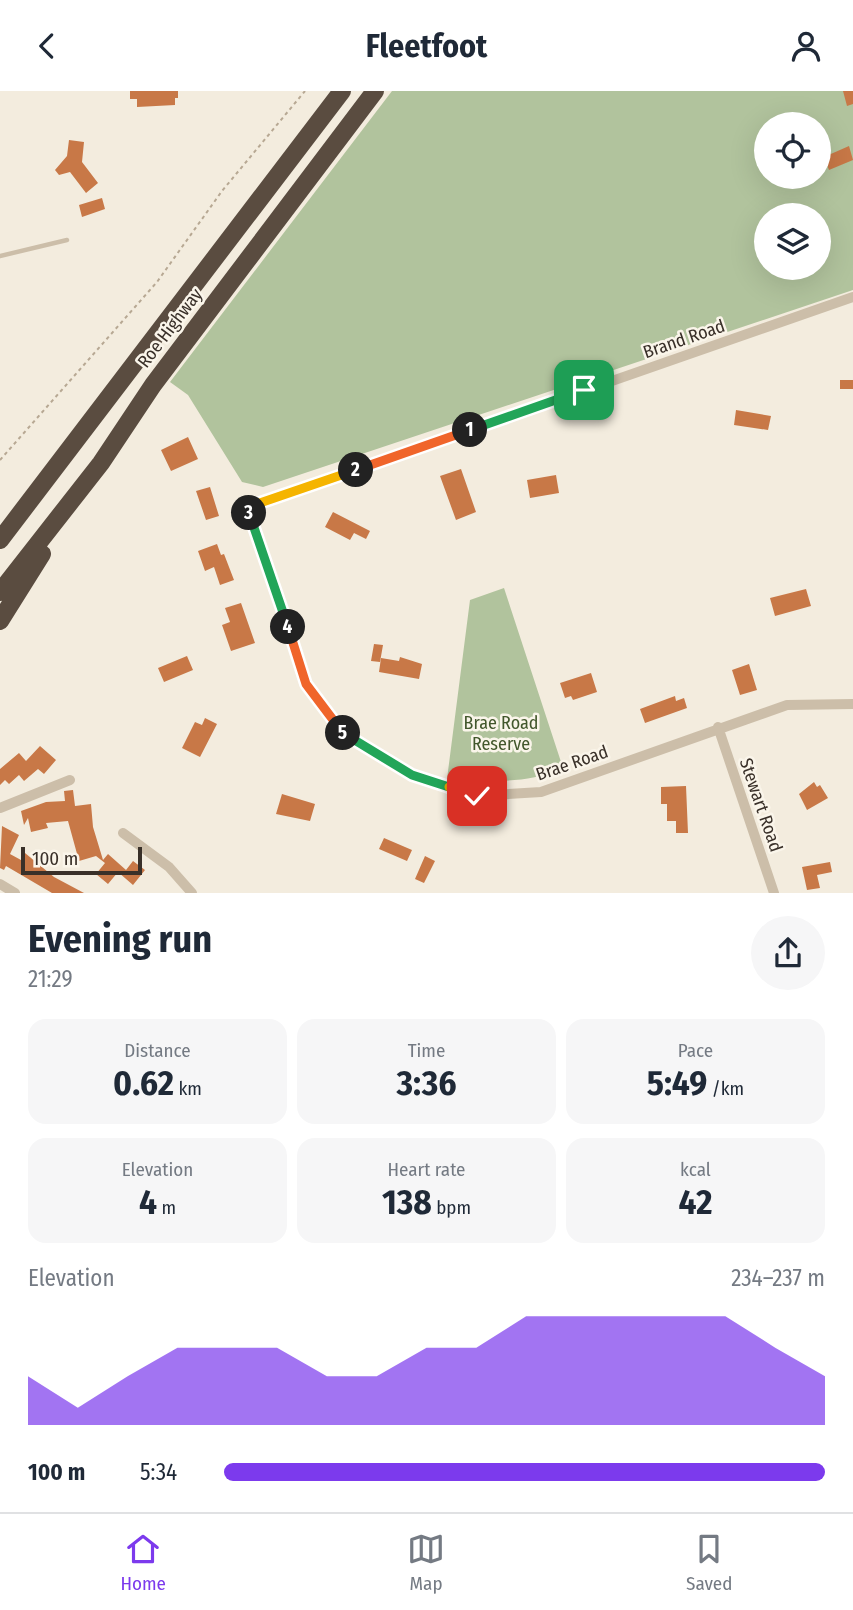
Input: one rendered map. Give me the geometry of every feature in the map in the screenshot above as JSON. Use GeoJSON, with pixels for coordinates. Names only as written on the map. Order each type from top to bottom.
{"type":"FeatureCollection","features":[{"type":"Feature","properties":{"kind":"highway","name":"Roe Highway"},"geometry":{"type":"LineString","coordinates":[[1,539],[342,91]]}},
{"type":"Feature","properties":{"kind":"highway","name":"Roe Highway"},"geometry":{"type":"LineString","coordinates":[[0,592],[101,463],[153,385],[375,91]]}},
{"type":"Feature","properties":{"kind":"highway"},"geometry":{"type":"LineString","coordinates":[[0,621],[101,463]]}},
{"type":"Feature","properties":{"kind":"street","name":"Brand Road"},"geometry":{"type":"LineString","coordinates":[[248,507],[853,297]]}},
{"type":"Feature","properties":{"kind":"street","name":"Brae Road"},"geometry":{"type":"LineString","coordinates":[[248,507],[306,684],[346,737],[412,775],[477,796],[541,792],[786,705],[853,704]]}},
{"type":"Feature","properties":{"kind":"street","name":"Stewart Road"},"geometry":{"type":"LineString","coordinates":[[718,727],[774,893]]}},
{"type":"Feature","properties":{"kind":"street"},"geometry":{"type":"LineString","coordinates":[[0,808],[70,780]]}},
{"type":"Feature","properties":{"kind":"street"},"geometry":{"type":"LineString","coordinates":[[122,833],[169,867],[192,893]]}},
{"type":"Feature","properties":{"kind":"street"},"geometry":{"type":"LineString","coordinates":[[0,884],[15,893]]}},
{"type":"Feature","properties":{"kind":"lane"},"geometry":{"type":"LineString","coordinates":[[0,256],[67,240]]}},
{"type":"Feature","properties":{"kind":"path"},"geometry":{"type":"LineString","coordinates":[[0,460],[157,282],[222,191],[305,91]]}},
{"type":"Feature","properties":{"kind":"green space"},"geometry":{"type":"Polygon","coordinates":[[[392,91],[853,91],[853,290],[263,487],[242,482],[188,395],[170,382],[392,91]]]}},
{"type":"Feature","properties":{"kind":"green space","name":"Brae Road Reserve"},"geometry":{"type":"Polygon","coordinates":[[[504,588],[563,768],[519,780],[447,779],[470,600],[504,588]]]}},
{"type":"Feature","properties":{"kind":"building"},"geometry":{"type":"Polygon","coordinates":[[[130,91],[178,91],[178,98],[175,98],[175,105],[137,107],[137,99],[130,99],[130,91]]]}},
{"type":"Feature","properties":{"kind":"building"},"geometry":{"type":"Polygon","coordinates":[[[843,91],[853,91],[853,104],[847,106],[843,91]]]}},
{"type":"Feature","properties":{"kind":"building"},"geometry":{"type":"Polygon","coordinates":[[[69,140],[84,142],[82,162],[98,183],[86,193],[70,172],[59,175],[55,170],[67,156],[69,140]]]}},
{"type":"Feature","properties":{"kind":"building"},"geometry":{"type":"Polygon","coordinates":[[[849,146],[853,160],[831,169],[831,154],[849,146]]]}},
{"type":"Feature","properties":{"kind":"building"},"geometry":{"type":"Polygon","coordinates":[[[102,198],[105,209],[82,217],[79,205],[102,198]]]}},
{"type":"Feature","properties":{"kind":"building"},"geometry":{"type":"Polygon","coordinates":[[[840,380],[853,380],[853,389],[840,389],[840,380]]]}},
{"type":"Feature","properties":{"kind":"building"},"geometry":{"type":"Polygon","coordinates":[[[736,410],[771,416],[768,430],[734,425],[736,410]]]}},
{"type":"Feature","properties":{"kind":"building"},"geometry":{"type":"Polygon","coordinates":[[[188,437],[198,459],[171,471],[161,450],[188,437]]]}},
{"type":"Feature","properties":{"kind":"building"},"geometry":{"type":"Polygon","coordinates":[[[461,469],[476,512],[456,520],[440,476],[461,469]]]}},
{"type":"Feature","properties":{"kind":"building"},"geometry":{"type":"Polygon","coordinates":[[[556,475],[559,493],[530,498],[527,480],[556,475]]]}},
{"type":"Feature","properties":{"kind":"building"},"geometry":{"type":"Polygon","coordinates":[[[210,487],[219,516],[206,520],[196,491],[210,487]]]}},
{"type":"Feature","properties":{"kind":"building"},"geometry":{"type":"Polygon","coordinates":[[[333,512],[370,531],[366,539],[354,533],[350,540],[325,527],[333,512]]]}},
{"type":"Feature","properties":{"kind":"building"},"geometry":{"type":"Polygon","coordinates":[[[217,544],[234,580],[220,585],[214,567],[205,571],[198,551],[217,544]]]}},
{"type":"Feature","properties":{"kind":"building"},"geometry":{"type":"Polygon","coordinates":[[[806,589],[811,606],[775,616],[770,598],[806,589]]]}},
{"type":"Feature","properties":{"kind":"building"},"geometry":{"type":"Polygon","coordinates":[[[241,603],[255,643],[231,651],[222,625],[230,622],[225,608],[241,603]]]}},
{"type":"Feature","properties":{"kind":"building"},"geometry":{"type":"Polygon","coordinates":[[[374,644],[383,645],[380,662],[371,661],[374,644]]]}},
{"type":"Feature","properties":{"kind":"building"},"geometry":{"type":"Polygon","coordinates":[[[187,656],[193,670],[164,682],[158,668],[187,656]]]}},
{"type":"Feature","properties":{"kind":"building"},"geometry":{"type":"Polygon","coordinates":[[[400,657],[422,664],[419,679],[379,672],[381,658],[399,661],[400,657]]]}},
{"type":"Feature","properties":{"kind":"building"},"geometry":{"type":"Polygon","coordinates":[[[749,664],[757,690],[740,695],[732,670],[749,664]]]}},
{"type":"Feature","properties":{"kind":"building"},"geometry":{"type":"Polygon","coordinates":[[[591,673],[597,692],[573,700],[571,696],[565,698],[560,683],[591,673]]]}},
{"type":"Feature","properties":{"kind":"building"},"geometry":{"type":"Polygon","coordinates":[[[675,696],[676,701],[684,698],[687,708],[645,723],[640,709],[675,696]]]}},
{"type":"Feature","properties":{"kind":"building"},"geometry":{"type":"Polygon","coordinates":[[[205,718],[217,724],[200,757],[182,748],[195,722],[202,725],[205,718]]]}},
{"type":"Feature","properties":{"kind":"building"},"geometry":{"type":"Polygon","coordinates":[[[40,746],[56,760],[44,774],[38,769],[24,781],[19,775],[9,784],[5,780],[0,785],[0,769],[19,753],[26,761],[40,746]]]}},
{"type":"Feature","properties":{"kind":"building"},"geometry":{"type":"Polygon","coordinates":[[[814,782],[817,787],[820,785],[828,798],[807,810],[799,794],[814,782]]]}},
{"type":"Feature","properties":{"kind":"building"},"geometry":{"type":"Polygon","coordinates":[[[686,786],[688,833],[676,833],[676,821],[667,821],[667,804],[661,804],[661,787],[686,786]]]}},
{"type":"Feature","properties":{"kind":"building"},"geometry":{"type":"Polygon","coordinates":[[[73,790],[75,806],[91,804],[93,827],[103,860],[108,854],[126,870],[133,861],[145,870],[133,885],[118,872],[108,884],[96,874],[105,863],[96,856],[79,861],[68,821],[46,823],[48,828],[31,832],[28,818],[24,825],[21,811],[46,802],[65,801],[64,791],[73,790]]]}},
{"type":"Feature","properties":{"kind":"building"},"geometry":{"type":"Polygon","coordinates":[[[282,794],[315,804],[310,821],[276,814],[282,794]]]}},
{"type":"Feature","properties":{"kind":"building"},"geometry":{"type":"Polygon","coordinates":[[[2,826],[19,835],[10,854],[21,860],[25,853],[54,877],[84,893],[52,893],[6,866],[4,870],[0,868],[2,826]]]}},
{"type":"Feature","properties":{"kind":"building"},"geometry":{"type":"Polygon","coordinates":[[[384,838],[412,850],[407,861],[379,849],[384,838]]]}},
{"type":"Feature","properties":{"kind":"building"},"geometry":{"type":"Polygon","coordinates":[[[425,856],[435,861],[424,883],[415,879],[425,856]]]}},
{"type":"Feature","properties":{"kind":"building"},"geometry":{"type":"Polygon","coordinates":[[[830,862],[832,872],[817,875],[820,888],[807,890],[802,867],[830,862]]]}},
{"type":"Feature","properties":{"kind":"route"},"geometry":{"type":"LineString","coordinates":[[477,796],[412,775],[346,737],[306,684],[248,507],[584,390]]}}]}
